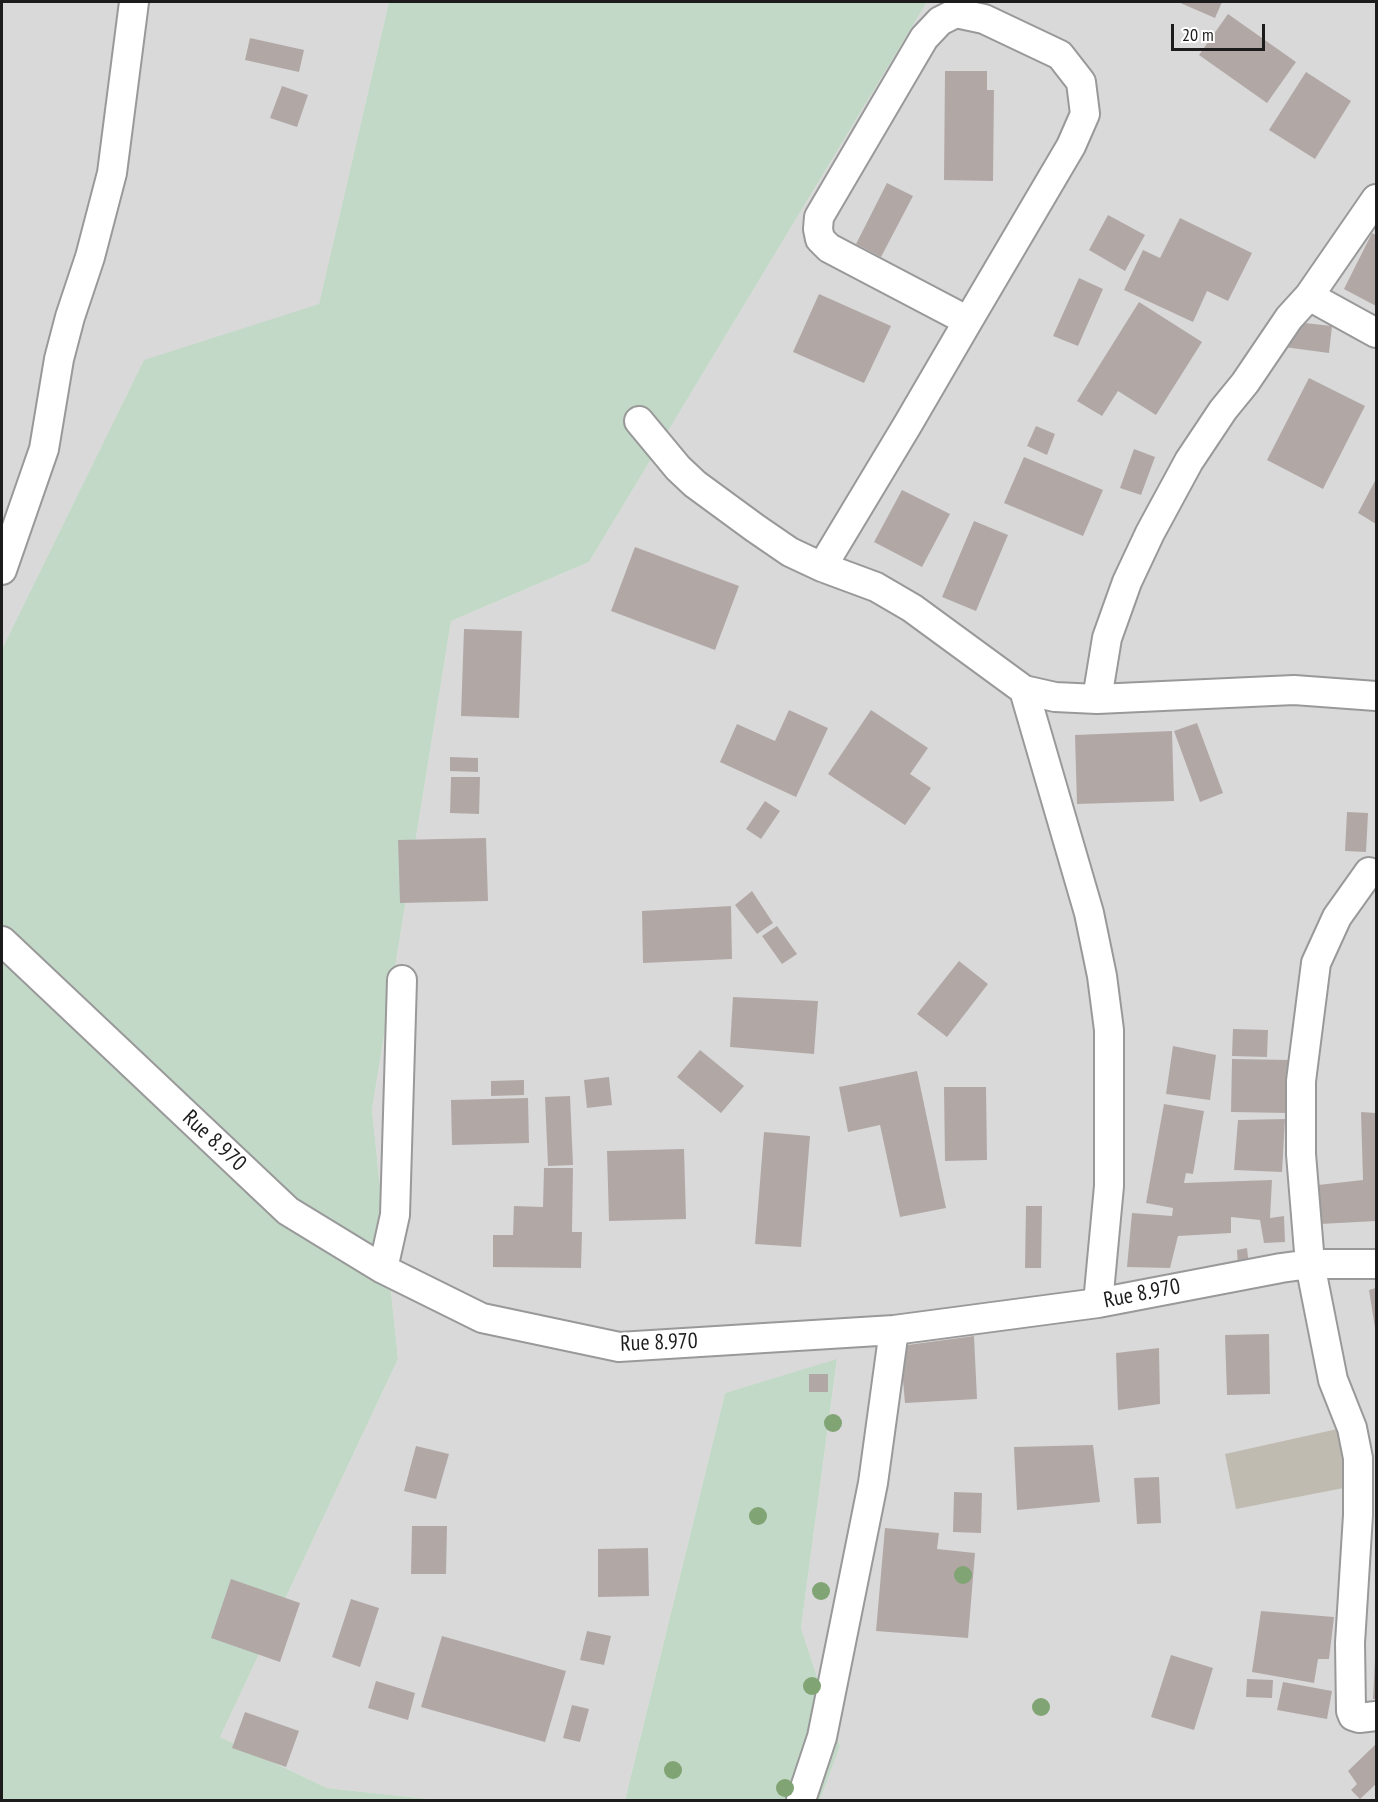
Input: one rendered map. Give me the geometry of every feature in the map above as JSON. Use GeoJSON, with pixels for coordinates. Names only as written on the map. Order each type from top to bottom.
{"type":"FeatureCollection","features":[{"type":"Feature","properties":{"kind":"street"},"geometry":{"type":"LineString","coordinates":[[2,570],[44,449],[59,359],[90,257],[112,173],[134,2]]}},
{"type":"Feature","properties":{"kind":"street"},"geometry":{"type":"LineString","coordinates":[[822,567],[968,321],[1071,146],[1084,114],[1081,82],[1060,55],[984,19],[956,13],[940,21],[924,38],[819,217],[818,229],[820,239],[829,248],[968,321]]}},
{"type":"Feature","properties":{"kind":"street"},"geometry":{"type":"LineString","coordinates":[[1097,699],[1107,638],[1126,582],[1150,533],[1201,441],[1245,383],[1289,318],[1309,296],[1377,199]]}},
{"type":"Feature","properties":{"kind":"street"},"geometry":{"type":"LineString","coordinates":[[1309,296],[1377,333]]}},
{"type":"Feature","properties":{"kind":"street"},"geometry":{"type":"LineString","coordinates":[[639,421],[662,451],[695,484],[790,552],[822,567],[876,587],[912,608],[1024,690],[1055,697],[1097,699],[1294,690],[1377,696]]}},
{"type":"Feature","properties":{"kind":"street"},"geometry":{"type":"LineString","coordinates":[[1024,690],[1089,913],[1102,976],[1109,1030],[1109,1186],[1098,1303]]}},
{"type":"Feature","properties":{"kind":"street"},"geometry":{"type":"LineString","coordinates":[[1369,872],[1337,917],[1316,963],[1301,1081],[1301,1154],[1310,1264],[1333,1380],[1352,1428],[1358,1458],[1358,1515],[1350,1643],[1351,1710],[1353,1716],[1359,1718],[1377,1716]]}},
{"type":"Feature","properties":{"kind":"street","name":"Rue 8.970"},"geometry":{"type":"LineString","coordinates":[[2,942],[288,1211],[383,1269],[482,1318],[619,1347],[894,1330],[1098,1303],[1310,1264],[1377,1264]]}},
{"type":"Feature","properties":{"kind":"street"},"geometry":{"type":"LineString","coordinates":[[383,1269],[395,1215],[402,980]]}},
{"type":"Feature","properties":{"kind":"street"},"geometry":{"type":"LineString","coordinates":[[801,1800],[822,1737],[873,1483],[894,1330]]}},
{"type":"Feature","properties":{"kind":"shaded area"},"geometry":{"type":"Polygon","coordinates":[[[2,2],[389,2],[319,305],[144,361],[2,649],[2,2]]]}},
{"type":"Feature","properties":{"kind":"shaded area"},"geometry":{"type":"Polygon","coordinates":[[[927,2],[1376,2],[1376,1800],[820,1800],[840,1745],[801,1628],[837,1360],[725,1393],[625,1800],[438,1800],[327,1788],[220,1737],[398,1359],[372,1110],[451,621],[589,562],[927,2]]]}},
{"type":"Feature","properties":{"kind":"shaded area"},"geometry":{"type":"Polygon","coordinates":[[[1351,1426],[1359,1485],[1236,1509],[1225,1454],[1351,1426]]]}},
{"type":"Feature","properties":{"kind":"green space"},"geometry":{"type":"Polygon","coordinates":[[[389,2],[927,2],[589,562],[451,621],[372,1110],[398,1359],[220,1737],[327,1788],[438,1800],[2,1800],[2,649],[144,360],[319,304],[389,2]]]}},
{"type":"Feature","properties":{"kind":"green space"},"geometry":{"type":"Polygon","coordinates":[[[837,1359],[801,1628],[840,1746],[820,1800],[625,1800],[725,1393],[837,1359]]]}},
{"type":"Feature","properties":{"kind":"building"},"geometry":{"type":"Polygon","coordinates":[[[1178,2],[1222,2],[1215,18],[1178,2]]]}},
{"type":"Feature","properties":{"kind":"building"},"geometry":{"type":"Polygon","coordinates":[[[1228,14],[1296,62],[1267,103],[1199,55],[1228,14]]]}},
{"type":"Feature","properties":{"kind":"building"},"geometry":{"type":"Polygon","coordinates":[[[250,38],[304,50],[299,72],[245,60],[250,38]]]}},
{"type":"Feature","properties":{"kind":"building"},"geometry":{"type":"Polygon","coordinates":[[[945,71],[987,71],[987,90],[994,90],[993,181],[944,180],[945,71]]]}},
{"type":"Feature","properties":{"kind":"building"},"geometry":{"type":"Polygon","coordinates":[[[1306,72],[1351,101],[1315,159],[1269,130],[1306,72]]]}},
{"type":"Feature","properties":{"kind":"building"},"geometry":{"type":"Polygon","coordinates":[[[282,86],[308,95],[297,127],[270,118],[282,86]]]}},
{"type":"Feature","properties":{"kind":"building"},"geometry":{"type":"Polygon","coordinates":[[[887,183],[913,196],[881,257],[856,244],[887,183]]]}},
{"type":"Feature","properties":{"kind":"building"},"geometry":{"type":"Polygon","coordinates":[[[1108,215],[1145,235],[1125,271],[1089,250],[1108,215]]]}},
{"type":"Feature","properties":{"kind":"building"},"geometry":{"type":"Polygon","coordinates":[[[1180,218],[1252,253],[1228,301],[1207,291],[1193,322],[1124,290],[1143,250],[1160,258],[1180,218]]]}},
{"type":"Feature","properties":{"kind":"building"},"geometry":{"type":"Polygon","coordinates":[[[1372,233],[1376,235],[1376,306],[1344,289],[1372,233]]]}},
{"type":"Feature","properties":{"kind":"building"},"geometry":{"type":"Polygon","coordinates":[[[1079,278],[1103,289],[1078,346],[1053,336],[1079,278]]]}},
{"type":"Feature","properties":{"kind":"building"},"geometry":{"type":"Polygon","coordinates":[[[819,294],[891,326],[864,383],[793,352],[819,294]]]}},
{"type":"Feature","properties":{"kind":"building"},"geometry":{"type":"Polygon","coordinates":[[[1139,302],[1202,342],[1156,415],[1118,391],[1102,416],[1077,401],[1139,302]]]}},
{"type":"Feature","properties":{"kind":"building"},"geometry":{"type":"Polygon","coordinates":[[[1287,321],[1332,326],[1329,353],[1284,347],[1287,321]]]}},
{"type":"Feature","properties":{"kind":"building"},"geometry":{"type":"Polygon","coordinates":[[[1309,378],[1365,406],[1323,489],[1267,460],[1309,378]]]}},
{"type":"Feature","properties":{"kind":"building"},"geometry":{"type":"Polygon","coordinates":[[[1036,426],[1055,434],[1047,455],[1027,446],[1036,426]]]}},
{"type":"Feature","properties":{"kind":"building"},"geometry":{"type":"Polygon","coordinates":[[[1134,449],[1155,457],[1141,495],[1120,488],[1134,449]]]}},
{"type":"Feature","properties":{"kind":"building"},"geometry":{"type":"Polygon","coordinates":[[[1024,457],[1103,490],[1083,536],[1004,503],[1024,457]]]}},
{"type":"Feature","properties":{"kind":"building"},"geometry":{"type":"Polygon","coordinates":[[[1376,479],[1376,524],[1358,513],[1376,479]]]}},
{"type":"Feature","properties":{"kind":"building"},"geometry":{"type":"Polygon","coordinates":[[[902,490],[950,514],[922,567],[874,542],[902,490]]]}},
{"type":"Feature","properties":{"kind":"building"},"geometry":{"type":"Polygon","coordinates":[[[974,521],[1008,535],[976,611],[942,597],[974,521]]]}},
{"type":"Feature","properties":{"kind":"building"},"geometry":{"type":"Polygon","coordinates":[[[635,547],[739,586],[715,650],[611,611],[635,547]]]}},
{"type":"Feature","properties":{"kind":"building"},"geometry":{"type":"Polygon","coordinates":[[[464,629],[522,631],[519,718],[461,716],[464,629]]]}},
{"type":"Feature","properties":{"kind":"building"},"geometry":{"type":"Polygon","coordinates":[[[789,710],[828,728],[796,797],[720,762],[737,724],[775,741],[789,710]]]}},
{"type":"Feature","properties":{"kind":"building"},"geometry":{"type":"Polygon","coordinates":[[[871,710],[928,748],[910,774],[931,788],[905,825],[828,774],[871,710]]]}},
{"type":"Feature","properties":{"kind":"building"},"geometry":{"type":"Polygon","coordinates":[[[1197,723],[1223,793],[1200,802],[1174,731],[1197,723]]]}},
{"type":"Feature","properties":{"kind":"building"},"geometry":{"type":"Polygon","coordinates":[[[1172,731],[1174,801],[1077,804],[1075,735],[1172,731]]]}},
{"type":"Feature","properties":{"kind":"building"},"geometry":{"type":"Polygon","coordinates":[[[450,757],[478,758],[478,772],[450,771],[450,757]]]}},
{"type":"Feature","properties":{"kind":"building"},"geometry":{"type":"Polygon","coordinates":[[[451,777],[480,777],[479,814],[450,813],[451,777]]]}},
{"type":"Feature","properties":{"kind":"building"},"geometry":{"type":"Polygon","coordinates":[[[765,801],[780,811],[761,839],[746,829],[765,801]]]}},
{"type":"Feature","properties":{"kind":"building"},"geometry":{"type":"Polygon","coordinates":[[[1347,812],[1368,813],[1366,852],[1345,851],[1347,812]]]}},
{"type":"Feature","properties":{"kind":"building"},"geometry":{"type":"Polygon","coordinates":[[[486,838],[488,901],[400,903],[398,840],[486,838]]]}},
{"type":"Feature","properties":{"kind":"building"},"geometry":{"type":"Polygon","coordinates":[[[752,891],[773,923],[757,934],[735,905],[752,891]]]}},
{"type":"Feature","properties":{"kind":"building"},"geometry":{"type":"Polygon","coordinates":[[[731,906],[732,959],[643,963],[642,911],[731,906]]]}},
{"type":"Feature","properties":{"kind":"building"},"geometry":{"type":"Polygon","coordinates":[[[777,926],[797,954],[782,964],[762,936],[777,926]]]}},
{"type":"Feature","properties":{"kind":"building"},"geometry":{"type":"Polygon","coordinates":[[[959,961],[988,984],[947,1037],[917,1014],[959,961]]]}},
{"type":"Feature","properties":{"kind":"building"},"geometry":{"type":"Polygon","coordinates":[[[733,997],[818,1001],[814,1054],[730,1047],[733,997]]]}},
{"type":"Feature","properties":{"kind":"building"},"geometry":{"type":"Polygon","coordinates":[[[1233,1029],[1268,1030],[1267,1057],[1232,1056],[1233,1029]]]}},
{"type":"Feature","properties":{"kind":"building"},"geometry":{"type":"Polygon","coordinates":[[[1173,1046],[1216,1055],[1210,1100],[1166,1094],[1173,1046]]]}},
{"type":"Feature","properties":{"kind":"building"},"geometry":{"type":"Polygon","coordinates":[[[700,1050],[744,1086],[721,1113],[677,1077],[700,1050]]]}},
{"type":"Feature","properties":{"kind":"building"},"geometry":{"type":"Polygon","coordinates":[[[1232,1059],[1289,1060],[1288,1113],[1231,1112],[1232,1059]]]}},
{"type":"Feature","properties":{"kind":"building"},"geometry":{"type":"Polygon","coordinates":[[[917,1071],[946,1208],[900,1217],[880,1125],[848,1132],[839,1087],[917,1071]]]}},
{"type":"Feature","properties":{"kind":"building"},"geometry":{"type":"Polygon","coordinates":[[[609,1077],[612,1105],[587,1108],[584,1080],[609,1077]]]}},
{"type":"Feature","properties":{"kind":"building"},"geometry":{"type":"Polygon","coordinates":[[[524,1080],[524,1095],[491,1096],[491,1081],[524,1080]]]}},
{"type":"Feature","properties":{"kind":"building"},"geometry":{"type":"Polygon","coordinates":[[[944,1087],[986,1087],[987,1160],[945,1161],[944,1087]]]}},
{"type":"Feature","properties":{"kind":"building"},"geometry":{"type":"Polygon","coordinates":[[[570,1096],[573,1165],[548,1166],[545,1097],[570,1096]]]}},
{"type":"Feature","properties":{"kind":"building"},"geometry":{"type":"Polygon","coordinates":[[[528,1098],[529,1143],[452,1145],[451,1100],[528,1098]]]}},
{"type":"Feature","properties":{"kind":"building"},"geometry":{"type":"Polygon","coordinates":[[[1164,1104],[1204,1111],[1193,1174],[1186,1173],[1184,1183],[1272,1180],[1270,1218],[1284,1216],[1285,1242],[1264,1243],[1260,1220],[1231,1217],[1231,1233],[1178,1236],[1170,1268],[1127,1267],[1132,1213],[1172,1216],[1173,1208],[1146,1203],[1164,1104]]]}},
{"type":"Feature","properties":{"kind":"building"},"geometry":{"type":"Polygon","coordinates":[[[1361,1112],[1376,1113],[1376,1221],[1320,1224],[1318,1185],[1363,1180],[1361,1112]]]}},
{"type":"Feature","properties":{"kind":"building"},"geometry":{"type":"Polygon","coordinates":[[[1285,1119],[1282,1172],[1234,1170],[1238,1120],[1285,1119]]]}},
{"type":"Feature","properties":{"kind":"building"},"geometry":{"type":"Polygon","coordinates":[[[764,1132],[810,1136],[801,1247],[755,1244],[764,1132]]]}},
{"type":"Feature","properties":{"kind":"building"},"geometry":{"type":"Polygon","coordinates":[[[684,1149],[686,1219],[609,1221],[607,1151],[684,1149]]]}},
{"type":"Feature","properties":{"kind":"building"},"geometry":{"type":"Polygon","coordinates":[[[544,1168],[573,1168],[572,1232],[582,1232],[581,1268],[493,1267],[493,1235],[513,1235],[514,1206],[543,1207],[544,1168]]]}},
{"type":"Feature","properties":{"kind":"building"},"geometry":{"type":"Polygon","coordinates":[[[1026,1206],[1042,1206],[1041,1268],[1025,1268],[1026,1206]]]}},
{"type":"Feature","properties":{"kind":"building"},"geometry":{"type":"Polygon","coordinates":[[[1247,1248],[1249,1266],[1238,1267],[1237,1250],[1247,1248]]]}},
{"type":"Feature","properties":{"kind":"building"},"geometry":{"type":"Polygon","coordinates":[[[1376,1288],[1376,1327],[1375,1328],[1369,1290],[1376,1288]]]}},
{"type":"Feature","properties":{"kind":"building"},"geometry":{"type":"Polygon","coordinates":[[[1269,1334],[1270,1394],[1227,1395],[1225,1335],[1269,1334]]]}},
{"type":"Feature","properties":{"kind":"building"},"geometry":{"type":"Polygon","coordinates":[[[974,1336],[977,1399],[905,1403],[900,1346],[974,1336]]]}},
{"type":"Feature","properties":{"kind":"building"},"geometry":{"type":"Polygon","coordinates":[[[1159,1348],[1160,1404],[1118,1410],[1116,1353],[1159,1348]]]}},
{"type":"Feature","properties":{"kind":"building"},"geometry":{"type":"Polygon","coordinates":[[[809,1374],[828,1374],[828,1392],[809,1392],[809,1374]]]}},
{"type":"Feature","properties":{"kind":"building"},"geometry":{"type":"Polygon","coordinates":[[[1093,1445],[1100,1502],[1017,1510],[1014,1447],[1093,1445]]]}},
{"type":"Feature","properties":{"kind":"building"},"geometry":{"type":"Polygon","coordinates":[[[416,1446],[449,1454],[436,1499],[404,1491],[416,1446]]]}},
{"type":"Feature","properties":{"kind":"building"},"geometry":{"type":"Polygon","coordinates":[[[1159,1477],[1161,1523],[1137,1524],[1134,1478],[1159,1477]]]}},
{"type":"Feature","properties":{"kind":"building"},"geometry":{"type":"Polygon","coordinates":[[[954,1492],[982,1493],[981,1533],[953,1532],[954,1492]]]}},
{"type":"Feature","properties":{"kind":"building"},"geometry":{"type":"Polygon","coordinates":[[[412,1526],[447,1526],[446,1574],[411,1574],[412,1526]]]}},
{"type":"Feature","properties":{"kind":"building"},"geometry":{"type":"Polygon","coordinates":[[[885,1528],[939,1533],[937,1549],[975,1553],[968,1638],[876,1631],[885,1528]]]}},
{"type":"Feature","properties":{"kind":"building"},"geometry":{"type":"Polygon","coordinates":[[[648,1548],[649,1596],[598,1597],[598,1549],[648,1548]]]}},
{"type":"Feature","properties":{"kind":"building"},"geometry":{"type":"Polygon","coordinates":[[[231,1579],[300,1603],[280,1662],[211,1638],[231,1579]]]}},
{"type":"Feature","properties":{"kind":"building"},"geometry":{"type":"Polygon","coordinates":[[[351,1599],[379,1608],[360,1667],[332,1657],[351,1599]]]}},
{"type":"Feature","properties":{"kind":"building"},"geometry":{"type":"Polygon","coordinates":[[[1261,1611],[1334,1617],[1329,1659],[1318,1659],[1314,1683],[1252,1672],[1261,1611]]]}},
{"type":"Feature","properties":{"kind":"building"},"geometry":{"type":"Polygon","coordinates":[[[587,1631],[611,1636],[604,1665],[580,1660],[587,1631]]]}},
{"type":"Feature","properties":{"kind":"building"},"geometry":{"type":"Polygon","coordinates":[[[442,1636],[566,1671],[545,1742],[421,1707],[442,1636]]]}},
{"type":"Feature","properties":{"kind":"building"},"geometry":{"type":"Polygon","coordinates":[[[1171,1655],[1213,1668],[1194,1730],[1151,1717],[1171,1655]]]}},
{"type":"Feature","properties":{"kind":"building"},"geometry":{"type":"Polygon","coordinates":[[[1375,1659],[1376,1699],[1373,1699],[1375,1659]]]}},
{"type":"Feature","properties":{"kind":"building"},"geometry":{"type":"Polygon","coordinates":[[[1247,1679],[1273,1680],[1272,1698],[1246,1697],[1247,1679]]]}},
{"type":"Feature","properties":{"kind":"building"},"geometry":{"type":"Polygon","coordinates":[[[376,1681],[415,1693],[408,1720],[368,1708],[376,1681]]]}},
{"type":"Feature","properties":{"kind":"building"},"geometry":{"type":"Polygon","coordinates":[[[1283,1682],[1332,1691],[1327,1719],[1277,1710],[1283,1682]]]}},
{"type":"Feature","properties":{"kind":"building"},"geometry":{"type":"Polygon","coordinates":[[[572,1705],[589,1709],[580,1742],[563,1738],[572,1705]]]}},
{"type":"Feature","properties":{"kind":"building"},"geometry":{"type":"Polygon","coordinates":[[[245,1712],[299,1731],[286,1767],[232,1748],[245,1712]]]}},
{"type":"Feature","properties":{"kind":"building"},"geometry":{"type":"Polygon","coordinates":[[[1376,1744],[1376,1784],[1360,1799],[1351,1790],[1357,1784],[1348,1771],[1376,1744]]]}}]}
